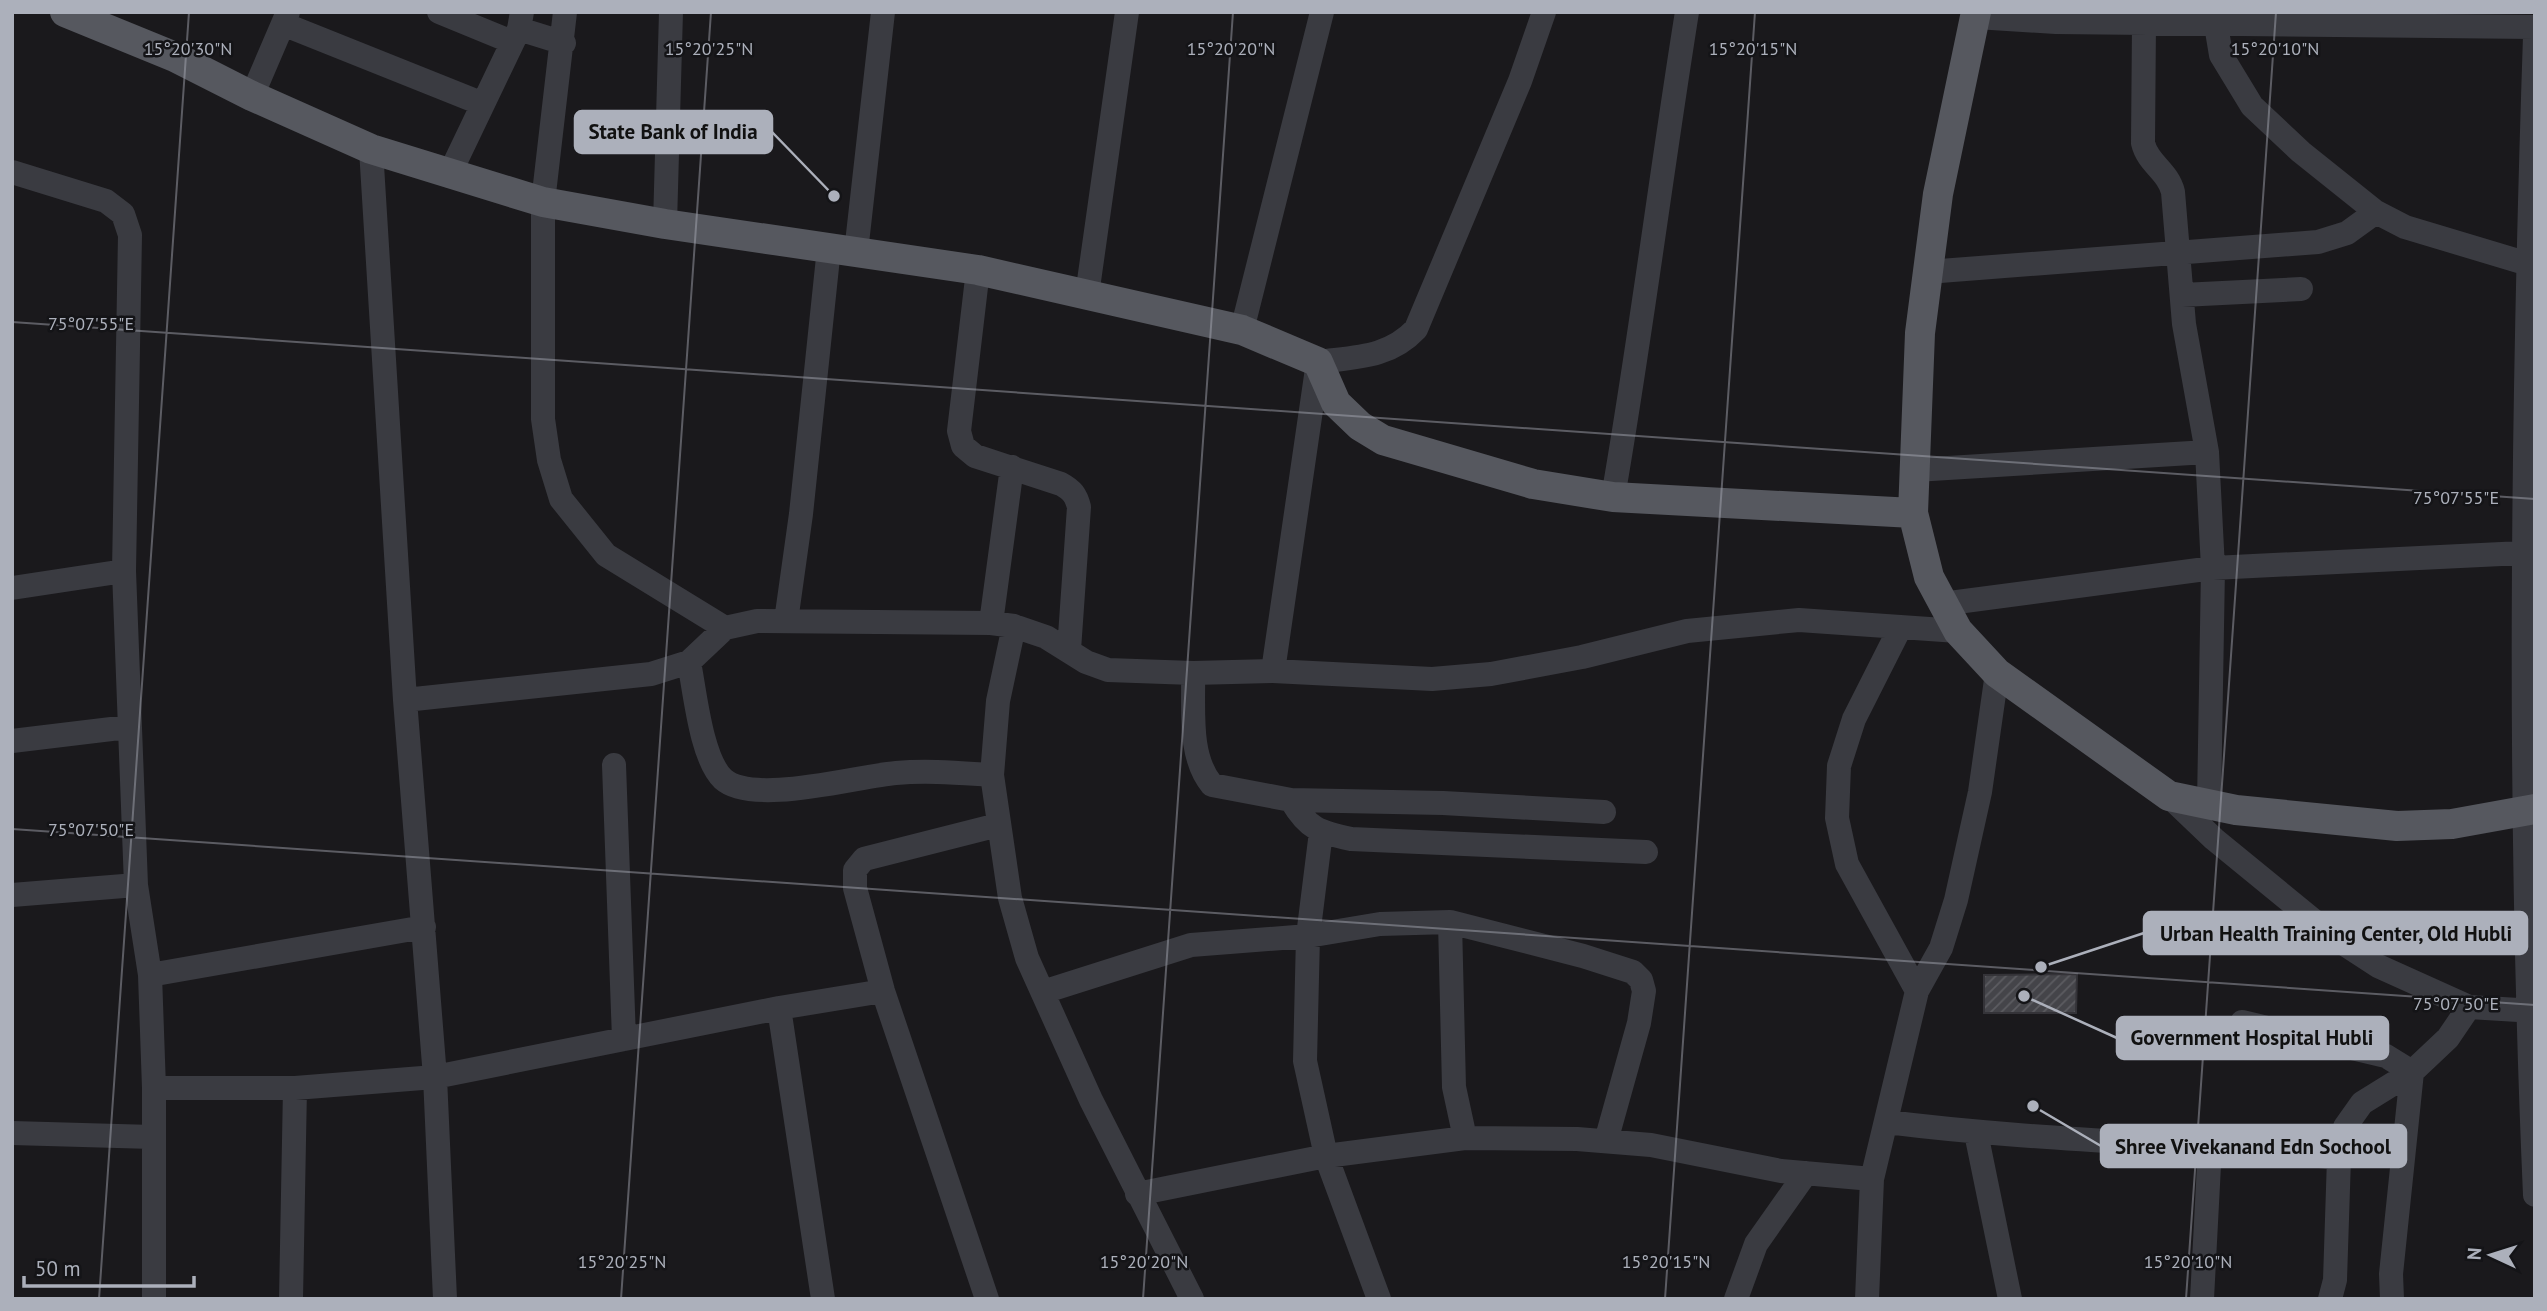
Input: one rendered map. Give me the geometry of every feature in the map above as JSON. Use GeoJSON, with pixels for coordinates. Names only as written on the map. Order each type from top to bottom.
{"type":"FeatureCollection","features":[{"type":"Feature","properties":{"kind":"main road"},"geometry":{"type":"LineString","coordinates":[[1976,15],[1938,194],[1927,272],[1920,333],[1913,513],[1929,577],[1958,631],[1997,673],[2169,796],[2209,804],[2397,826],[2452,824],[2529,810]]}},
{"type":"Feature","properties":{"kind":"main road"},"geometry":{"type":"LineString","coordinates":[[81,16],[371,149],[543,202],[666,224],[978,270],[1242,330],[1318,362],[1336,403],[1360,426],[1383,440],[1533,484],[1613,497],[1913,513]]}},
{"type":"Feature","properties":{"kind":"street"},"geometry":{"type":"LineString","coordinates":[[439,12],[518,28],[564,43]]}},
{"type":"Feature","properties":{"kind":"street"},"geometry":{"type":"LineString","coordinates":[[565,12],[564,43],[543,202],[542,419],[550,460],[561,499],[606,555],[725,628]]}},
{"type":"Feature","properties":{"kind":"street"},"geometry":{"type":"LineString","coordinates":[[666,224],[671,12]]}},
{"type":"Feature","properties":{"kind":"street"},"geometry":{"type":"LineString","coordinates":[[786,621],[883,12]]}},
{"type":"Feature","properties":{"kind":"street"},"geometry":{"type":"LineString","coordinates":[[1087,295],[1127,12]]}},
{"type":"Feature","properties":{"kind":"street"},"geometry":{"type":"LineString","coordinates":[[1242,330],[1322,12]]}},
{"type":"Feature","properties":{"kind":"street"},"geometry":{"type":"LineString","coordinates":[[1273,671],[1318,362],[1384,353],[1403,344],[1416,329],[1520,80],[1544,12]]}},
{"type":"Feature","properties":{"kind":"street"},"geometry":{"type":"LineString","coordinates":[[1613,497],[1641,331],[1683,13]]}},
{"type":"Feature","properties":{"kind":"street"},"geometry":{"type":"LineString","coordinates":[[1976,15],[2056,22],[2144,23],[2182,18],[2216,25],[2285,19],[2535,27]]}},
{"type":"Feature","properties":{"kind":"street"},"geometry":{"type":"LineString","coordinates":[[252,96],[286,18],[483,104]]}},
{"type":"Feature","properties":{"kind":"street"},"geometry":{"type":"LineString","coordinates":[[2144,23],[2143,143],[2146,155],[2170,179],[2182,295],[2207,452],[2213,568],[2209,804]]}},
{"type":"Feature","properties":{"kind":"street"},"geometry":{"type":"LineString","coordinates":[[2216,25],[2221,55],[2252,106],[2301,152],[2376,212],[2405,227],[2531,265]]}},
{"type":"Feature","properties":{"kind":"street"},"geometry":{"type":"LineString","coordinates":[[450,173],[518,28]]}},
{"type":"Feature","properties":{"kind":"street"},"geometry":{"type":"LineString","coordinates":[[2535,36],[2529,492],[2522,553],[2529,647],[2535,1195]]}},
{"type":"Feature","properties":{"kind":"street"},"geometry":{"type":"LineString","coordinates":[[371,149],[405,700],[435,1077],[445,1299]]}},
{"type":"Feature","properties":{"kind":"street"},"geometry":{"type":"LineString","coordinates":[[12,172],[106,201],[123,214],[130,234],[124,571],[136,885],[150,975],[154,1088],[153,1299]]}},
{"type":"Feature","properties":{"kind":"street"},"geometry":{"type":"LineString","coordinates":[[1927,272],[2178,254],[2335,239],[2376,212]]}},
{"type":"Feature","properties":{"kind":"street"},"geometry":{"type":"LineString","coordinates":[[978,270],[959,431],[962,446],[975,456],[1061,484],[1071,489],[1076,498],[1079,507],[1069,650]]}},
{"type":"Feature","properties":{"kind":"street"},"geometry":{"type":"LineString","coordinates":[[2182,295],[2301,289]]}},
{"type":"Feature","properties":{"kind":"street"},"geometry":{"type":"LineString","coordinates":[[1915,470],[2207,452]]}},
{"type":"Feature","properties":{"kind":"street"},"geometry":{"type":"LineString","coordinates":[[1012,467],[992,775],[1010,898],[1027,958],[1137,1194],[1192,1299]]}},
{"type":"Feature","properties":{"kind":"street"},"geometry":{"type":"LineString","coordinates":[[1942,604],[2213,568],[2522,553]]}},
{"type":"Feature","properties":{"kind":"street"},"geometry":{"type":"LineString","coordinates":[[12,588],[124,571]]}},
{"type":"Feature","properties":{"kind":"street"},"geometry":{"type":"LineString","coordinates":[[405,700],[650,674],[689,662],[725,628],[757,621],[1003,624],[1046,637],[1086,662],[1108,670],[1193,673],[1273,671],[1432,679],[1491,674],[1582,657],[1687,631],[1799,620],[1958,631]]}},
{"type":"Feature","properties":{"kind":"street"},"geometry":{"type":"LineString","coordinates":[[1900,628],[1854,719],[1839,766],[1837,818],[1847,864],[1917,991]]}},
{"type":"Feature","properties":{"kind":"street"},"geometry":{"type":"LineString","coordinates":[[689,662],[707,747],[714,766],[724,780],[740,788],[772,790],[894,773],[992,775]]}},
{"type":"Feature","properties":{"kind":"street"},"geometry":{"type":"LineString","coordinates":[[1193,673],[1196,749],[1201,772],[1212,785],[1232,792],[1291,800],[1443,803],[1604,812]]}},
{"type":"Feature","properties":{"kind":"street"},"geometry":{"type":"LineString","coordinates":[[1867,1299],[1872,1179],[1917,991],[1941,948],[1956,900],[1980,792],[1997,673]]}},
{"type":"Feature","properties":{"kind":"street"},"geometry":{"type":"LineString","coordinates":[[12,741],[128,727]]}},
{"type":"Feature","properties":{"kind":"street"},"geometry":{"type":"LineString","coordinates":[[614,765],[624,1039]]}},
{"type":"Feature","properties":{"kind":"street"},"geometry":{"type":"LineString","coordinates":[[2169,796],[2214,839],[2334,938],[2378,966],[2469,1007],[2531,1011]]}},
{"type":"Feature","properties":{"kind":"street"},"geometry":{"type":"LineString","coordinates":[[1291,800],[1302,820],[1321,832],[1351,839],[1646,852]]}},
{"type":"Feature","properties":{"kind":"street"},"geometry":{"type":"LineString","coordinates":[[987,1299],[884,991],[855,888],[855,870],[864,859],[999,825]]}},
{"type":"Feature","properties":{"kind":"street"},"geometry":{"type":"LineString","coordinates":[[1321,832],[1308,936],[1305,1061],[1326,1156],[1378,1299]]}},
{"type":"Feature","properties":{"kind":"street"},"geometry":{"type":"LineString","coordinates":[[12,895],[136,885]]}},
{"type":"Feature","properties":{"kind":"street"},"geometry":{"type":"LineString","coordinates":[[1043,992],[1191,945],[1308,936],[1380,924],[1450,922],[1583,956],[1633,972],[1641,980],[1644,1003],[1606,1141]]}},
{"type":"Feature","properties":{"kind":"street"},"geometry":{"type":"LineString","coordinates":[[1450,922],[1454,1087],[1465,1138]]}},
{"type":"Feature","properties":{"kind":"street"},"geometry":{"type":"LineString","coordinates":[[150,975],[424,927]]}},
{"type":"Feature","properties":{"kind":"street"},"geometry":{"type":"LineString","coordinates":[[154,1088],[295,1088],[435,1077],[779,1008],[884,991]]}},
{"type":"Feature","properties":{"kind":"street"},"geometry":{"type":"LineString","coordinates":[[2330,1299],[2335,1280],[2339,1158],[2345,1127],[2362,1103],[2412,1072],[2448,1038],[2469,1007]]}},
{"type":"Feature","properties":{"kind":"street"},"geometry":{"type":"LineString","coordinates":[[779,1008],[823,1299]]}},
{"type":"Feature","properties":{"kind":"street"},"geometry":{"type":"LineString","coordinates":[[2242,1022],[2386,1056],[2412,1072]]}},
{"type":"Feature","properties":{"kind":"street"},"geometry":{"type":"LineString","coordinates":[[2392,1299],[2391,1274],[2412,1072]]}},
{"type":"Feature","properties":{"kind":"street"},"geometry":{"type":"LineString","coordinates":[[291,1299],[295,1088]]}},
{"type":"Feature","properties":{"kind":"street"},"geometry":{"type":"LineString","coordinates":[[1887,1122],[1976,1133],[2210,1146],[2339,1158]]}},
{"type":"Feature","properties":{"kind":"street"},"geometry":{"type":"LineString","coordinates":[[12,1133],[153,1137]]}},
{"type":"Feature","properties":{"kind":"street"},"geometry":{"type":"LineString","coordinates":[[1976,1133],[2010,1299]]}},
{"type":"Feature","properties":{"kind":"street"},"geometry":{"type":"LineString","coordinates":[[1137,1194],[1326,1156],[1465,1138],[1606,1141],[1651,1145],[1806,1173],[1872,1179]]}},
{"type":"Feature","properties":{"kind":"street"},"geometry":{"type":"LineString","coordinates":[[2202,1299],[2210,1146]]}},
{"type":"Feature","properties":{"kind":"street"},"geometry":{"type":"LineString","coordinates":[[1736,1299],[1756,1244],[1806,1173]]}},
{"type":"Feature","properties":{"kind":"building"},"geometry":{"type":"Polygon","coordinates":[[[2077,974],[2076,1013],[1984,1013],[1984,975],[2077,974]]]}},
{"type":"Feature","properties":{"kind":"place","name":"State Bank of India"},"geometry":{"type":"Point","coordinates":[834,196]}},
{"type":"Feature","properties":{"kind":"place","name":"Urban Health Training Center, Old Hubli"},"geometry":{"type":"Point","coordinates":[2041,967]}},
{"type":"Feature","properties":{"kind":"place","name":"Government Hospital Hubli"},"geometry":{"type":"Point","coordinates":[2024,996]}},
{"type":"Feature","properties":{"kind":"place","name":"Shree Vivekanand Edn Sochool"},"geometry":{"type":"Point","coordinates":[2033,1106]}}]}
